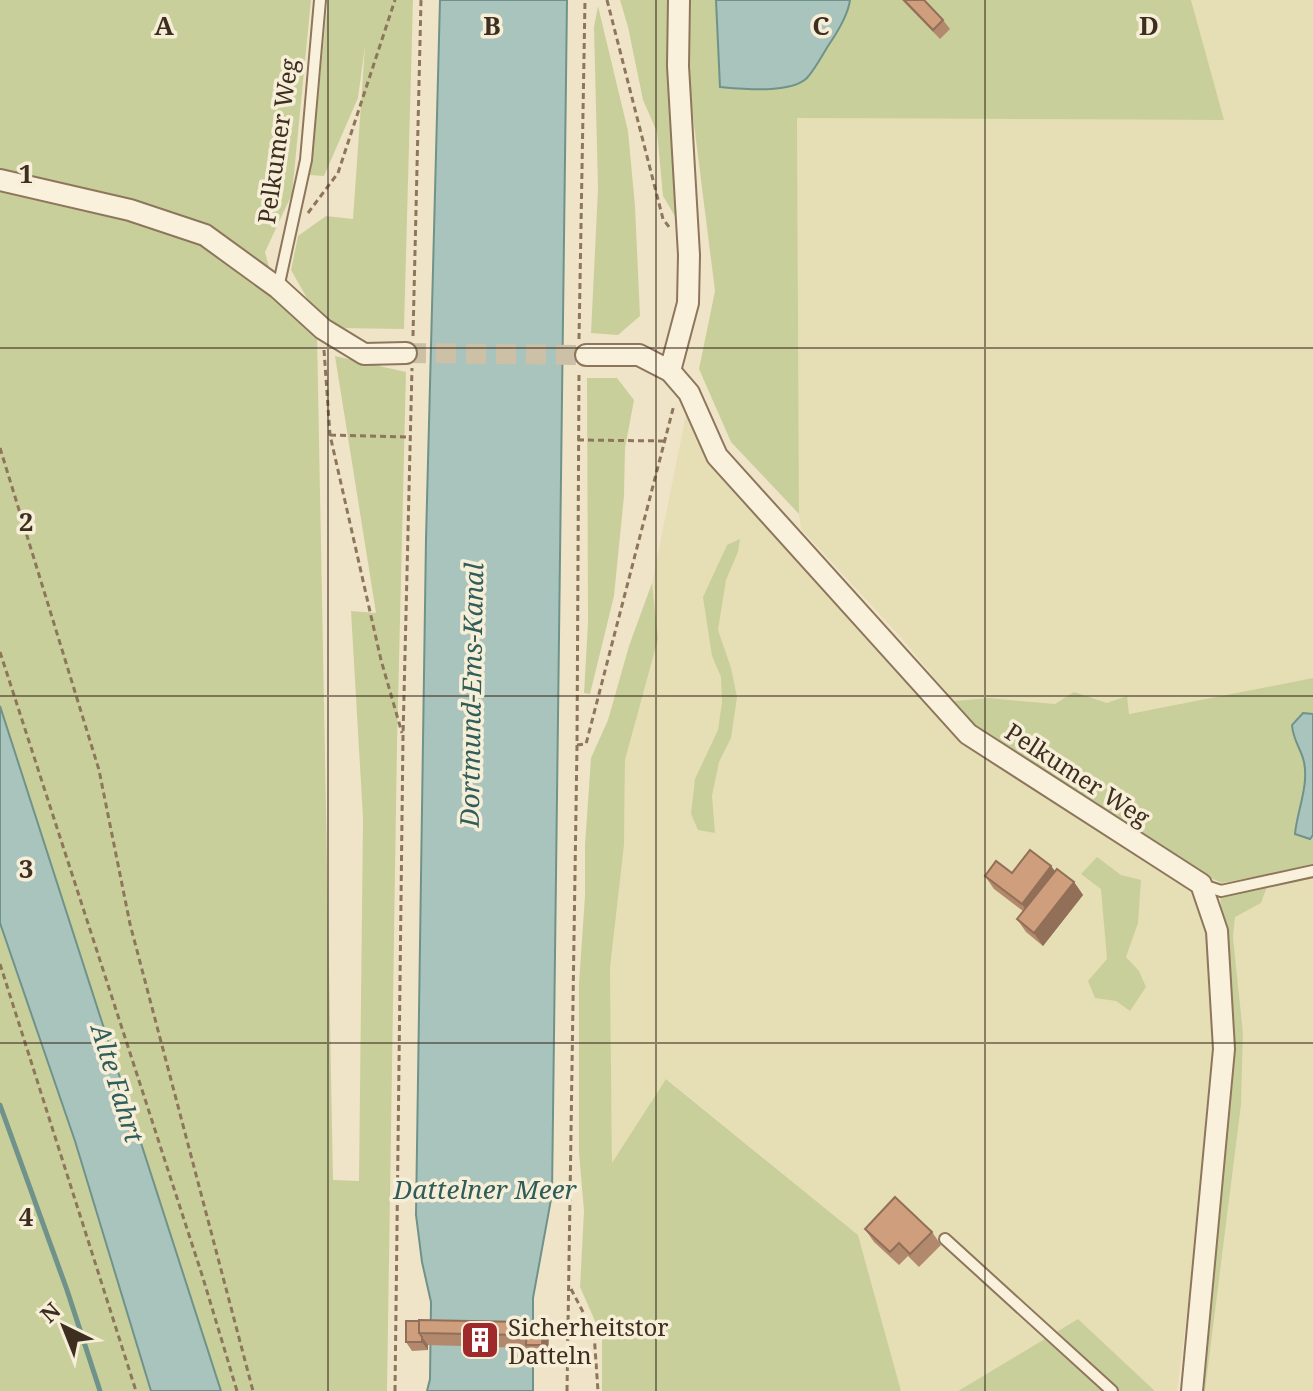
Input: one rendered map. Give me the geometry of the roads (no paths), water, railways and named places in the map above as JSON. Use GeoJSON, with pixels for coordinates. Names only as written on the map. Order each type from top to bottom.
{"type":"FeatureCollection","features":[{"type":"Feature","properties":{"kind":"street"},"geometry":{"type":"LineString","coordinates":[[670,371],[688,303],[689,255],[678,66],[679,0]]}},
{"type":"Feature","properties":{"kind":"street"},"geometry":{"type":"LineString","coordinates":[[0,180],[130,210],[205,235],[278,288],[323,329],[364,354],[406,353]]}},
{"type":"Feature","properties":{"kind":"street","name":"Pelkumer Weg"},"geometry":{"type":"LineString","coordinates":[[586,355],[639,355],[670,371],[689,393],[717,456],[968,734],[1201,884]]}},
{"type":"Feature","properties":{"kind":"street"},"geometry":{"type":"LineString","coordinates":[[1192,1391],[1224,1049],[1217,931],[1201,884]]}},
{"type":"Feature","properties":{"kind":"lane","name":"Pelkumer Weg"},"geometry":{"type":"LineString","coordinates":[[278,288],[306,160],[320,0]]}},
{"type":"Feature","properties":{"kind":"lane"},"geometry":{"type":"LineString","coordinates":[[1201,884],[1221,891],[1313,871]]}},
{"type":"Feature","properties":{"kind":"lane"},"geometry":{"type":"LineString","coordinates":[[945,1239],[1112,1391]]}},
{"type":"Feature","properties":{"kind":"water","name":"Dattelner Meer"},"geometry":{"type":"Polygon","coordinates":[[[440,0],[567,0],[552,1194],[533,1298],[533,1391],[427,1391],[430,1379],[431,1302],[416,1215],[426,539],[440,0]]]}},
{"type":"Feature","properties":{"kind":"water"},"geometry":{"type":"Polygon","coordinates":[[[716,0],[850,0],[842,24],[807,78],[789,86],[753,89],[720,87],[716,0]]]}},
{"type":"Feature","properties":{"kind":"water","name":"Alte Fahrt"},"geometry":{"type":"Polygon","coordinates":[[[0,706],[221,1391],[151,1391],[75,1141],[0,923],[0,706]]]}},
{"type":"Feature","properties":{"kind":"water"},"geometry":{"type":"Polygon","coordinates":[[[1303,713],[1313,714],[1313,835],[1310,839],[1295,834],[1305,771],[1292,725],[1303,713]]]}},
{"type":"Feature","properties":{"kind":"waterway"},"geometry":{"type":"LineString","coordinates":[[0,1105],[100,1391]]}},
{"type":"Feature","properties":{"kind":"tunnel"},"geometry":{"type":"LineString","coordinates":[[406,353],[586,355]]}},
{"type":"Feature","properties":{"kind":"place","name":"Sicherheitstor Datteln"},"geometry":{"type":"Point","coordinates":[480,1340]}},
{"type":"Feature","properties":{"kind":"water label","name":"Dortmund-Ems-Kanal"},"geometry":{"type":"Point","coordinates":[471,695]}}]}
